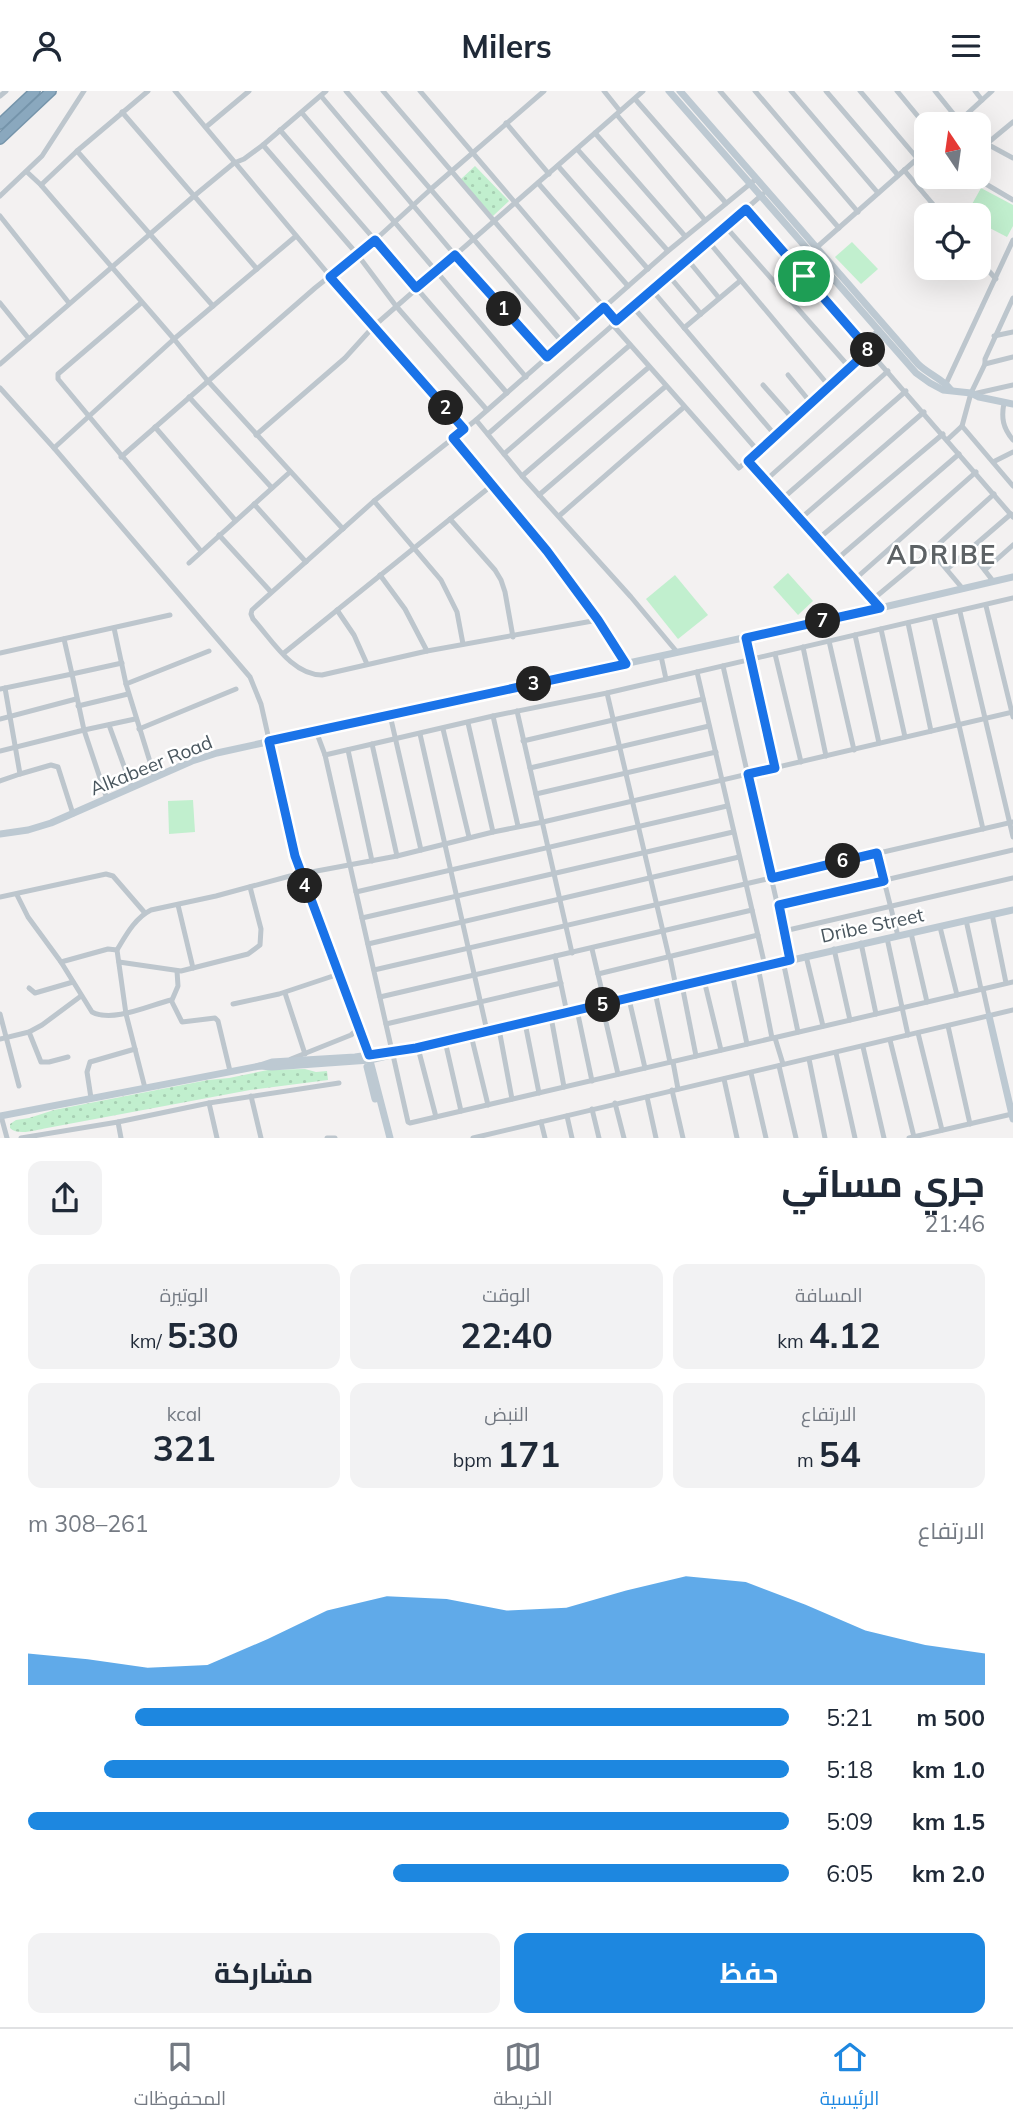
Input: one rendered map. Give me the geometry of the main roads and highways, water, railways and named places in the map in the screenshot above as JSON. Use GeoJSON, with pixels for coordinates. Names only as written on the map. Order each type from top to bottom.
{"type":"FeatureCollection","features":[{"type":"Feature","properties":{"kind":"highway"},"geometry":{"type":"LineString","coordinates":[[0,124],[35,91]]}},
{"type":"Feature","properties":{"kind":"highway"},"geometry":{"type":"LineString","coordinates":[[0,139],[51,91]]}},
{"type":"Feature","properties":{"kind":"district","name":"ADRIBE"},"geometry":{"type":"Point","coordinates":[942,555]}}]}
